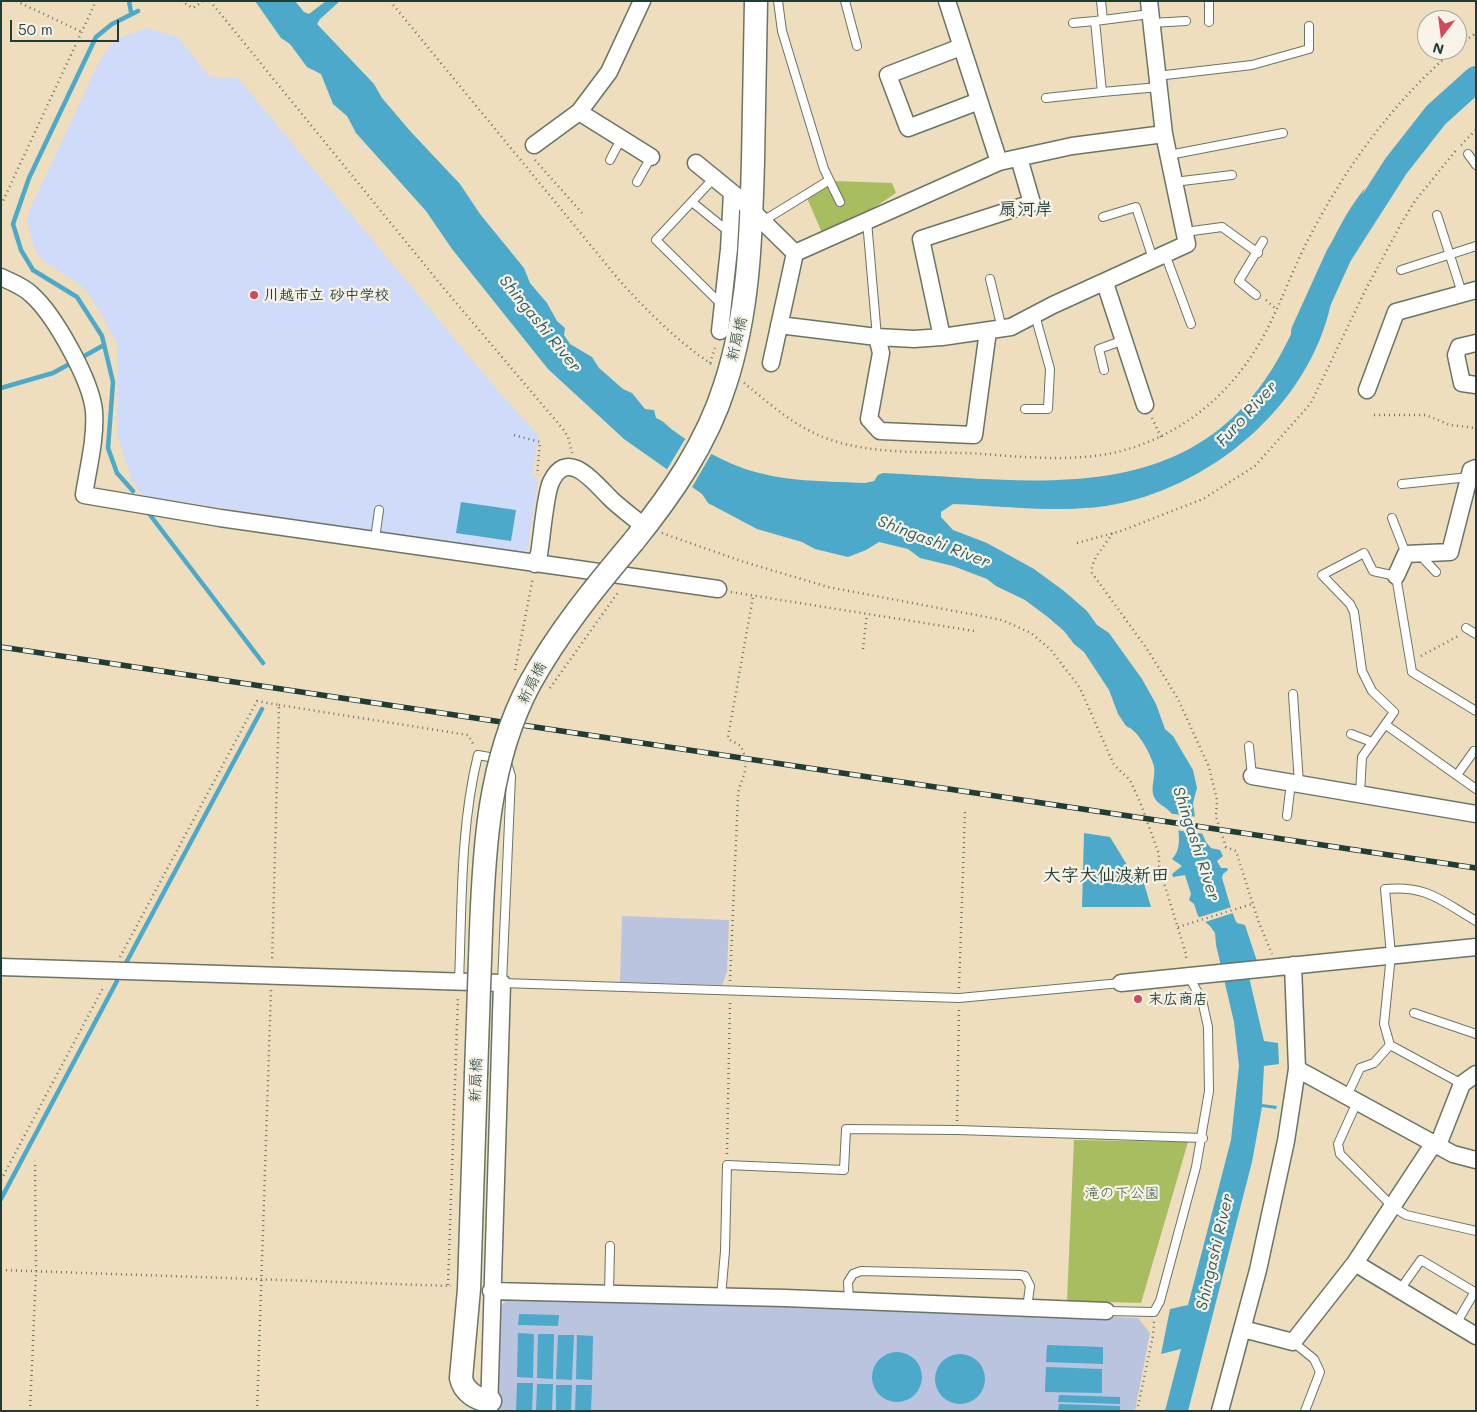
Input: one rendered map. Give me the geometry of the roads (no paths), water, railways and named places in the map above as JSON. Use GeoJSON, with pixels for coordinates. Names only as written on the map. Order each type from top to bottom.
{"type":"FeatureCollection","features":[{"type":"Feature","properties":{"kind":"street"},"geometry":{"type":"LineString","coordinates":[[534,145],[579,112],[609,72],[642,1]]}},
{"type":"Feature","properties":{"kind":"street","name":"新扇橋"},"geometry":{"type":"LineString","coordinates":[[489,1406],[462,1385],[459,1287],[476,1074],[485,841],[499,766],[529,686],[553,645],[593,590],[645,533],[696,451],[725,387],[745,303],[758,216],[756,1]]}},
{"type":"Feature","properties":{"kind":"street"},"geometry":{"type":"LineString","coordinates":[[947,1],[999,162]]}},
{"type":"Feature","properties":{"kind":"street"},"geometry":{"type":"LineString","coordinates":[[779,325],[877,337],[942,338],[1012,328],[1035,315],[1187,244],[1164,134],[1150,13]]}},
{"type":"Feature","properties":{"kind":"street"},"geometry":{"type":"LineString","coordinates":[[962,47],[888,75],[908,128],[979,102]]}},
{"type":"Feature","properties":{"kind":"street"},"geometry":{"type":"LineString","coordinates":[[579,112],[651,157]]}},
{"type":"Feature","properties":{"kind":"street"},"geometry":{"type":"LineString","coordinates":[[794,252],[999,162],[1072,146],[1164,134]]}},
{"type":"Feature","properties":{"kind":"street"},"geometry":{"type":"LineString","coordinates":[[942,338],[921,239],[1032,203],[1019,158]]}},
{"type":"Feature","properties":{"kind":"street"},"geometry":{"type":"LineString","coordinates":[[696,163],[758,216],[794,252]]}},
{"type":"Feature","properties":{"kind":"street"},"geometry":{"type":"LineString","coordinates":[[720,331],[724,307],[732,193]]}},
{"type":"Feature","properties":{"kind":"street"},"geometry":{"type":"LineString","coordinates":[[771,364],[794,252]]}},
{"type":"Feature","properties":{"kind":"street"},"geometry":{"type":"LineString","coordinates":[[1,277],[30,293],[46,309],[80,369],[94,409],[94,424],[84,495],[220,518],[375,538],[535,564],[718,589]]}},
{"type":"Feature","properties":{"kind":"street"},"geometry":{"type":"LineString","coordinates":[[1106,283],[1145,405]]}},
{"type":"Feature","properties":{"kind":"street"},"geometry":{"type":"LineString","coordinates":[[1367,390],[1396,312],[1469,291]]}},
{"type":"Feature","properties":{"kind":"street"},"geometry":{"type":"LineString","coordinates":[[877,337],[880,353],[869,419],[880,430],[974,435],[995,330]]}},
{"type":"Feature","properties":{"kind":"street"},"geometry":{"type":"LineString","coordinates":[[1476,343],[1459,347],[1456,355],[1462,383],[1476,385]]}},
{"type":"Feature","properties":{"kind":"street"},"geometry":{"type":"LineString","coordinates":[[535,564],[539,554],[550,483],[561,470],[571,467],[581,470],[645,533]]}},
{"type":"Feature","properties":{"kind":"street"},"geometry":{"type":"LineString","coordinates":[[1396,576],[1412,554],[1450,552],[1472,473]]}},
{"type":"Feature","properties":{"kind":"street"},"geometry":{"type":"LineString","coordinates":[[1252,776],[1476,814]]}},
{"type":"Feature","properties":{"kind":"street"},"geometry":{"type":"LineString","coordinates":[[1121,983],[1195,976],[1271,963],[1292,965],[1476,947]]}},
{"type":"Feature","properties":{"kind":"street"},"geometry":{"type":"LineString","coordinates":[[1220,1411],[1243,1329],[1286,1141],[1297,1069],[1292,965]]}},
{"type":"Feature","properties":{"kind":"street"},"geometry":{"type":"LineString","coordinates":[[1,967],[502,983],[499,1111],[491,1291],[489,1406]]}},
{"type":"Feature","properties":{"kind":"street"},"geometry":{"type":"LineString","coordinates":[[1297,1069],[1453,1154],[1476,1160]]}},
{"type":"Feature","properties":{"kind":"street"},"geometry":{"type":"LineString","coordinates":[[1243,1329],[1293,1342],[1355,1263],[1436,1144],[1462,1084],[1476,1074]]}},
{"type":"Feature","properties":{"kind":"street"},"geometry":{"type":"LineString","coordinates":[[1355,1263],[1476,1336]]}},
{"type":"Feature","properties":{"kind":"street"},"geometry":{"type":"LineString","coordinates":[[491,1291],[1106,1310]]}},
{"type":"Feature","properties":{"kind":"lane"},"geometry":{"type":"LineString","coordinates":[[778,1],[782,31],[828,181],[840,202]]}},
{"type":"Feature","properties":{"kind":"lane"},"geometry":{"type":"LineString","coordinates":[[844,1],[858,46]]}},
{"type":"Feature","properties":{"kind":"lane"},"geometry":{"type":"LineString","coordinates":[[1101,1],[1099,20],[1102,92]]}},
{"type":"Feature","properties":{"kind":"lane"},"geometry":{"type":"LineString","coordinates":[[1208,1],[1209,22]]}},
{"type":"Feature","properties":{"kind":"lane"},"geometry":{"type":"LineString","coordinates":[[1073,23],[1150,13],[1186,21]]}},
{"type":"Feature","properties":{"kind":"lane"},"geometry":{"type":"LineString","coordinates":[[1046,98],[1102,92],[1252,65],[1310,49],[1309,26]]}},
{"type":"Feature","properties":{"kind":"lane"},"geometry":{"type":"LineString","coordinates":[[1168,155],[1283,133]]}},
{"type":"Feature","properties":{"kind":"lane"},"geometry":{"type":"LineString","coordinates":[[610,160],[621,139]]}},
{"type":"Feature","properties":{"kind":"lane"},"geometry":{"type":"LineString","coordinates":[[1468,154],[1476,165]]}},
{"type":"Feature","properties":{"kind":"lane"},"geometry":{"type":"LineString","coordinates":[[637,182],[651,157]]}},
{"type":"Feature","properties":{"kind":"lane"},"geometry":{"type":"LineString","coordinates":[[1174,182],[1232,175]]}},
{"type":"Feature","properties":{"kind":"lane"},"geometry":{"type":"LineString","coordinates":[[714,178],[656,240],[724,307]]}},
{"type":"Feature","properties":{"kind":"lane"},"geometry":{"type":"LineString","coordinates":[[758,216],[828,181]]}},
{"type":"Feature","properties":{"kind":"lane"},"geometry":{"type":"LineString","coordinates":[[692,202],[730,233]]}},
{"type":"Feature","properties":{"kind":"lane"},"geometry":{"type":"LineString","coordinates":[[1103,217],[1136,207],[1190,324]]}},
{"type":"Feature","properties":{"kind":"lane"},"geometry":{"type":"LineString","coordinates":[[1437,215],[1450,254],[1469,291]]}},
{"type":"Feature","properties":{"kind":"lane"},"geometry":{"type":"LineString","coordinates":[[867,219],[877,337]]}},
{"type":"Feature","properties":{"kind":"lane"},"geometry":{"type":"LineString","coordinates":[[1185,232],[1222,227],[1258,252]]}},
{"type":"Feature","properties":{"kind":"lane"},"geometry":{"type":"LineString","coordinates":[[1256,295],[1239,281],[1263,241]]}},
{"type":"Feature","properties":{"kind":"lane"},"geometry":{"type":"LineString","coordinates":[[1401,270],[1476,246]]}},
{"type":"Feature","properties":{"kind":"lane"},"geometry":{"type":"LineString","coordinates":[[990,279],[995,330]]}},
{"type":"Feature","properties":{"kind":"lane"},"geometry":{"type":"LineString","coordinates":[[1025,409],[1048,409],[1050,369],[1035,315]]}},
{"type":"Feature","properties":{"kind":"lane"},"geometry":{"type":"LineString","coordinates":[[1104,370],[1099,349],[1124,340]]}},
{"type":"Feature","properties":{"kind":"lane"},"geometry":{"type":"LineString","coordinates":[[1402,484],[1472,473]]}},
{"type":"Feature","properties":{"kind":"lane"},"geometry":{"type":"LineString","coordinates":[[375,538],[379,510]]}},
{"type":"Feature","properties":{"kind":"lane"},"geometry":{"type":"LineString","coordinates":[[1392,518],[1412,554],[1436,572]]}},
{"type":"Feature","properties":{"kind":"lane"},"geometry":{"type":"LineString","coordinates":[[1360,794],[1362,757],[1394,712],[1372,691],[1362,671],[1354,612],[1350,604],[1322,575],[1364,553],[1373,571],[1396,576],[1412,672],[1476,711]]}},
{"type":"Feature","properties":{"kind":"lane"},"geometry":{"type":"LineString","coordinates":[[1466,628],[1476,634]]}},
{"type":"Feature","properties":{"kind":"lane"},"geometry":{"type":"LineString","coordinates":[[1287,816],[1295,783],[1293,694]]}},
{"type":"Feature","properties":{"kind":"lane"},"geometry":{"type":"LineString","coordinates":[[1386,725],[1476,789]]}},
{"type":"Feature","properties":{"kind":"lane"},"geometry":{"type":"LineString","coordinates":[[1351,734],[1372,742]]}},
{"type":"Feature","properties":{"kind":"lane"},"geometry":{"type":"LineString","coordinates":[[1249,746],[1252,776]]}},
{"type":"Feature","properties":{"kind":"lane"},"geometry":{"type":"LineString","coordinates":[[1457,776],[1474,751]]}},
{"type":"Feature","properties":{"kind":"lane"},"geometry":{"type":"LineString","coordinates":[[459,982],[466,841],[471,787],[478,755],[506,760],[511,776],[502,983],[959,998],[1121,983]]}},
{"type":"Feature","properties":{"kind":"lane"},"geometry":{"type":"LineString","coordinates":[[1462,1084],[1390,1045],[1384,1024],[1391,955],[1385,889],[1406,887],[1427,892],[1476,921]]}},
{"type":"Feature","properties":{"kind":"lane"},"geometry":{"type":"LineString","coordinates":[[1106,1310],[1154,1312],[1160,1301],[1203,1138],[1209,1091],[1208,1027],[1195,976]]}},
{"type":"Feature","properties":{"kind":"lane"},"geometry":{"type":"LineString","coordinates":[[1414,1013],[1476,1034]]}},
{"type":"Feature","properties":{"kind":"lane"},"geometry":{"type":"LineString","coordinates":[[1390,1045],[1374,1063],[1360,1068],[1338,1144],[1340,1154],[1393,1207],[1406,1215],[1476,1231]]}},
{"type":"Feature","properties":{"kind":"lane"},"geometry":{"type":"LineString","coordinates":[[721,1297],[725,1251],[727,1165],[844,1170],[846,1129],[957,1130],[1203,1138]]}},
{"type":"Feature","properties":{"kind":"lane"},"geometry":{"type":"LineString","coordinates":[[609,1294],[610,1246]]}},
{"type":"Feature","properties":{"kind":"lane"},"geometry":{"type":"LineString","coordinates":[[1399,1291],[1418,1260],[1451,1277],[1474,1293],[1456,1324]]}},
{"type":"Feature","properties":{"kind":"lane"},"geometry":{"type":"LineString","coordinates":[[849,1301],[848,1282],[854,1274],[861,1271],[1020,1275],[1025,1276],[1030,1286],[1027,1308]]}},
{"type":"Feature","properties":{"kind":"lane"},"geometry":{"type":"LineString","coordinates":[[1293,1342],[1314,1359],[1320,1372],[1305,1411]]}},
{"type":"Feature","properties":{"kind":"water","name":"Shingashi River"},"geometry":{"type":"Polygon","coordinates":[[[255,1],[295,1],[304,12],[309,14],[326,1],[340,1],[317,24],[374,84],[382,98],[411,132],[460,184],[480,214],[524,268],[530,283],[547,303],[557,321],[565,328],[564,335],[570,344],[592,357],[599,368],[623,389],[632,393],[645,409],[654,410],[656,418],[687,440],[730,463],[763,474],[780,477],[814,481],[865,483],[874,481],[878,475],[883,473],[998,480],[1054,480],[1108,475],[1159,462],[1206,439],[1247,402],[1283,350],[1340,226],[1365,188],[1342,244],[1334,258],[1325,267],[1316,298],[1322,303],[1318,315],[1322,314],[1331,303],[1319,341],[1301,376],[1277,409],[1248,438],[1216,462],[1181,482],[1144,497],[1106,506],[1068,509],[953,504],[941,512],[941,517],[953,530],[987,543],[1034,569],[1064,591],[1087,611],[1097,625],[1109,633],[1142,679],[1156,704],[1165,729],[1173,736],[1193,770],[1197,788],[1193,803],[1195,817],[1206,842],[1211,848],[1220,850],[1223,856],[1217,861],[1221,868],[1227,868],[1228,870],[1223,874],[1222,878],[1231,908],[1237,923],[1245,925],[1262,976],[1249,977],[1264,1041],[1278,1043],[1279,1064],[1264,1066],[1262,1104],[1277,1106],[1276,1109],[1262,1107],[1252,1162],[1188,1411],[1165,1411],[1181,1349],[1161,1354],[1170,1309],[1188,1305],[1231,1140],[1239,1066],[1234,1022],[1216,945],[1215,933],[1198,916],[1194,904],[1189,900],[1191,894],[1185,875],[1173,877],[1172,874],[1182,866],[1172,859],[1178,849],[1178,830],[1171,813],[1154,797],[1154,766],[1152,761],[1140,737],[1126,726],[1118,714],[1109,690],[1084,652],[1074,644],[1064,631],[1025,600],[996,586],[987,579],[953,566],[920,558],[908,549],[879,542],[866,550],[848,557],[815,549],[802,542],[757,529],[708,503],[702,494],[624,439],[548,369],[452,249],[426,211],[356,133],[347,116],[333,104],[321,74],[307,67],[290,44],[281,38],[255,1]]]}},
{"type":"Feature","properties":{"kind":"water"},"geometry":{"type":"Polygon","coordinates":[[[461,502],[516,510],[511,541],[456,533],[461,502]]]}},
{"type":"Feature","properties":{"kind":"water"},"geometry":{"type":"Polygon","coordinates":[[[1084,833],[1110,837],[1132,873],[1143,880],[1151,907],[1082,907],[1084,833]]]}},
{"type":"Feature","properties":{"kind":"water"},"geometry":{"type":"Polygon","coordinates":[[[519,1314],[559,1315],[558,1326],[518,1325],[519,1314]]]}},
{"type":"Feature","properties":{"kind":"water"},"geometry":{"type":"Polygon","coordinates":[[[518,1333],[534,1334],[533,1378],[517,1377],[518,1333]]]}},
{"type":"Feature","properties":{"kind":"water"},"geometry":{"type":"Polygon","coordinates":[[[538,1334],[554,1334],[553,1379],[537,1378],[538,1334]]]}},
{"type":"Feature","properties":{"kind":"water"},"geometry":{"type":"Polygon","coordinates":[[[558,1335],[574,1335],[572,1380],[556,1379],[558,1335]]]}},
{"type":"Feature","properties":{"kind":"water"},"geometry":{"type":"Polygon","coordinates":[[[577,1335],[593,1336],[592,1380],[576,1379],[577,1335]]]}},
{"type":"Feature","properties":{"kind":"water"},"geometry":{"type":"Polygon","coordinates":[[[1047,1345],[1103,1347],[1103,1364],[1046,1362],[1047,1345]]]}},
{"type":"Feature","properties":{"kind":"water"},"geometry":{"type":"Polygon","coordinates":[[[897,1352],[906,1354],[917,1363],[922,1377],[920,1386],[911,1397],[897,1402],[888,1400],[877,1391],[872,1377],[874,1368],[883,1357],[897,1352]]]}},
{"type":"Feature","properties":{"kind":"water"},"geometry":{"type":"Polygon","coordinates":[[[960,1354],[970,1356],[978,1361],[983,1369],[985,1379],[983,1389],[978,1397],[970,1402],[960,1404],[950,1402],[942,1397],[937,1389],[935,1379],[937,1369],[942,1361],[950,1356],[960,1354]]]}},
{"type":"Feature","properties":{"kind":"water"},"geometry":{"type":"Polygon","coordinates":[[[1046,1367],[1102,1369],[1102,1393],[1045,1392],[1046,1367]]]}},
{"type":"Feature","properties":{"kind":"water"},"geometry":{"type":"Polygon","coordinates":[[[517,1383],[533,1383],[532,1411],[516,1411],[517,1383]]]}},
{"type":"Feature","properties":{"kind":"water"},"geometry":{"type":"Polygon","coordinates":[[[537,1384],[553,1384],[552,1411],[536,1411],[537,1384]]]}},
{"type":"Feature","properties":{"kind":"water"},"geometry":{"type":"Polygon","coordinates":[[[556,1385],[572,1385],[571,1411],[556,1411],[556,1385]]]}},
{"type":"Feature","properties":{"kind":"water"},"geometry":{"type":"Polygon","coordinates":[[[576,1385],[592,1385],[591,1411],[575,1411],[576,1385]]]}},
{"type":"Feature","properties":{"kind":"water"},"geometry":{"type":"Polygon","coordinates":[[[1059,1395],[1120,1397],[1120,1404],[1058,1402],[1059,1395]]]}},
{"type":"Feature","properties":{"kind":"water"},"geometry":{"type":"Polygon","coordinates":[[[1059,1404],[1120,1406],[1120,1411],[1058,1411],[1059,1404]]]}},
{"type":"Feature","properties":{"kind":"waterway"},"geometry":{"type":"LineString","coordinates":[[129,1],[131,12]]}},
{"type":"Feature","properties":{"kind":"waterway"},"geometry":{"type":"LineString","coordinates":[[133,491],[117,473],[108,448],[113,382],[102,336],[77,297],[33,270],[21,250],[13,224],[29,178],[96,37],[112,24],[138,11]]}},
{"type":"Feature","properties":{"kind":"waterway","name":"Furo River"},"geometry":{"type":"LineString","coordinates":[[1304,332],[1339,255],[1396,166],[1436,115],[1476,79]]}},
{"type":"Feature","properties":{"kind":"waterway"},"geometry":{"type":"LineString","coordinates":[[79,359],[104,345]]}},
{"type":"Feature","properties":{"kind":"waterway"},"geometry":{"type":"LineString","coordinates":[[1,388],[53,373],[73,362]]}},
{"type":"Feature","properties":{"kind":"waterway"},"geometry":{"type":"LineString","coordinates":[[147,511],[263,663]]}},
{"type":"Feature","properties":{"kind":"waterway"},"geometry":{"type":"LineString","coordinates":[[127,961],[262,709]]}},
{"type":"Feature","properties":{"kind":"waterway"},"geometry":{"type":"LineString","coordinates":[[1,1199],[117,981]]}},
{"type":"Feature","properties":{"kind":"railway"},"geometry":{"type":"LineString","coordinates":[[1,647],[1476,868]]}},
{"type":"Feature","properties":{"kind":"place","name":"川越市立 砂中学校"},"geometry":{"type":"Point","coordinates":[254,295]}},
{"type":"Feature","properties":{"kind":"place","name":"末広商店"},"geometry":{"type":"Point","coordinates":[1138,999]}},
{"type":"Feature","properties":{"kind":"district","name":"扇河岸"},"geometry":{"type":"Point","coordinates":[1026,209]}},
{"type":"Feature","properties":{"kind":"district","name":"大字大仙波新田"},"geometry":{"type":"Point","coordinates":[1106,875]}},
{"type":"Feature","properties":{"kind":"park label","name":"滝の下公園"},"geometry":{"type":"Point","coordinates":[1122,1193]}}]}
